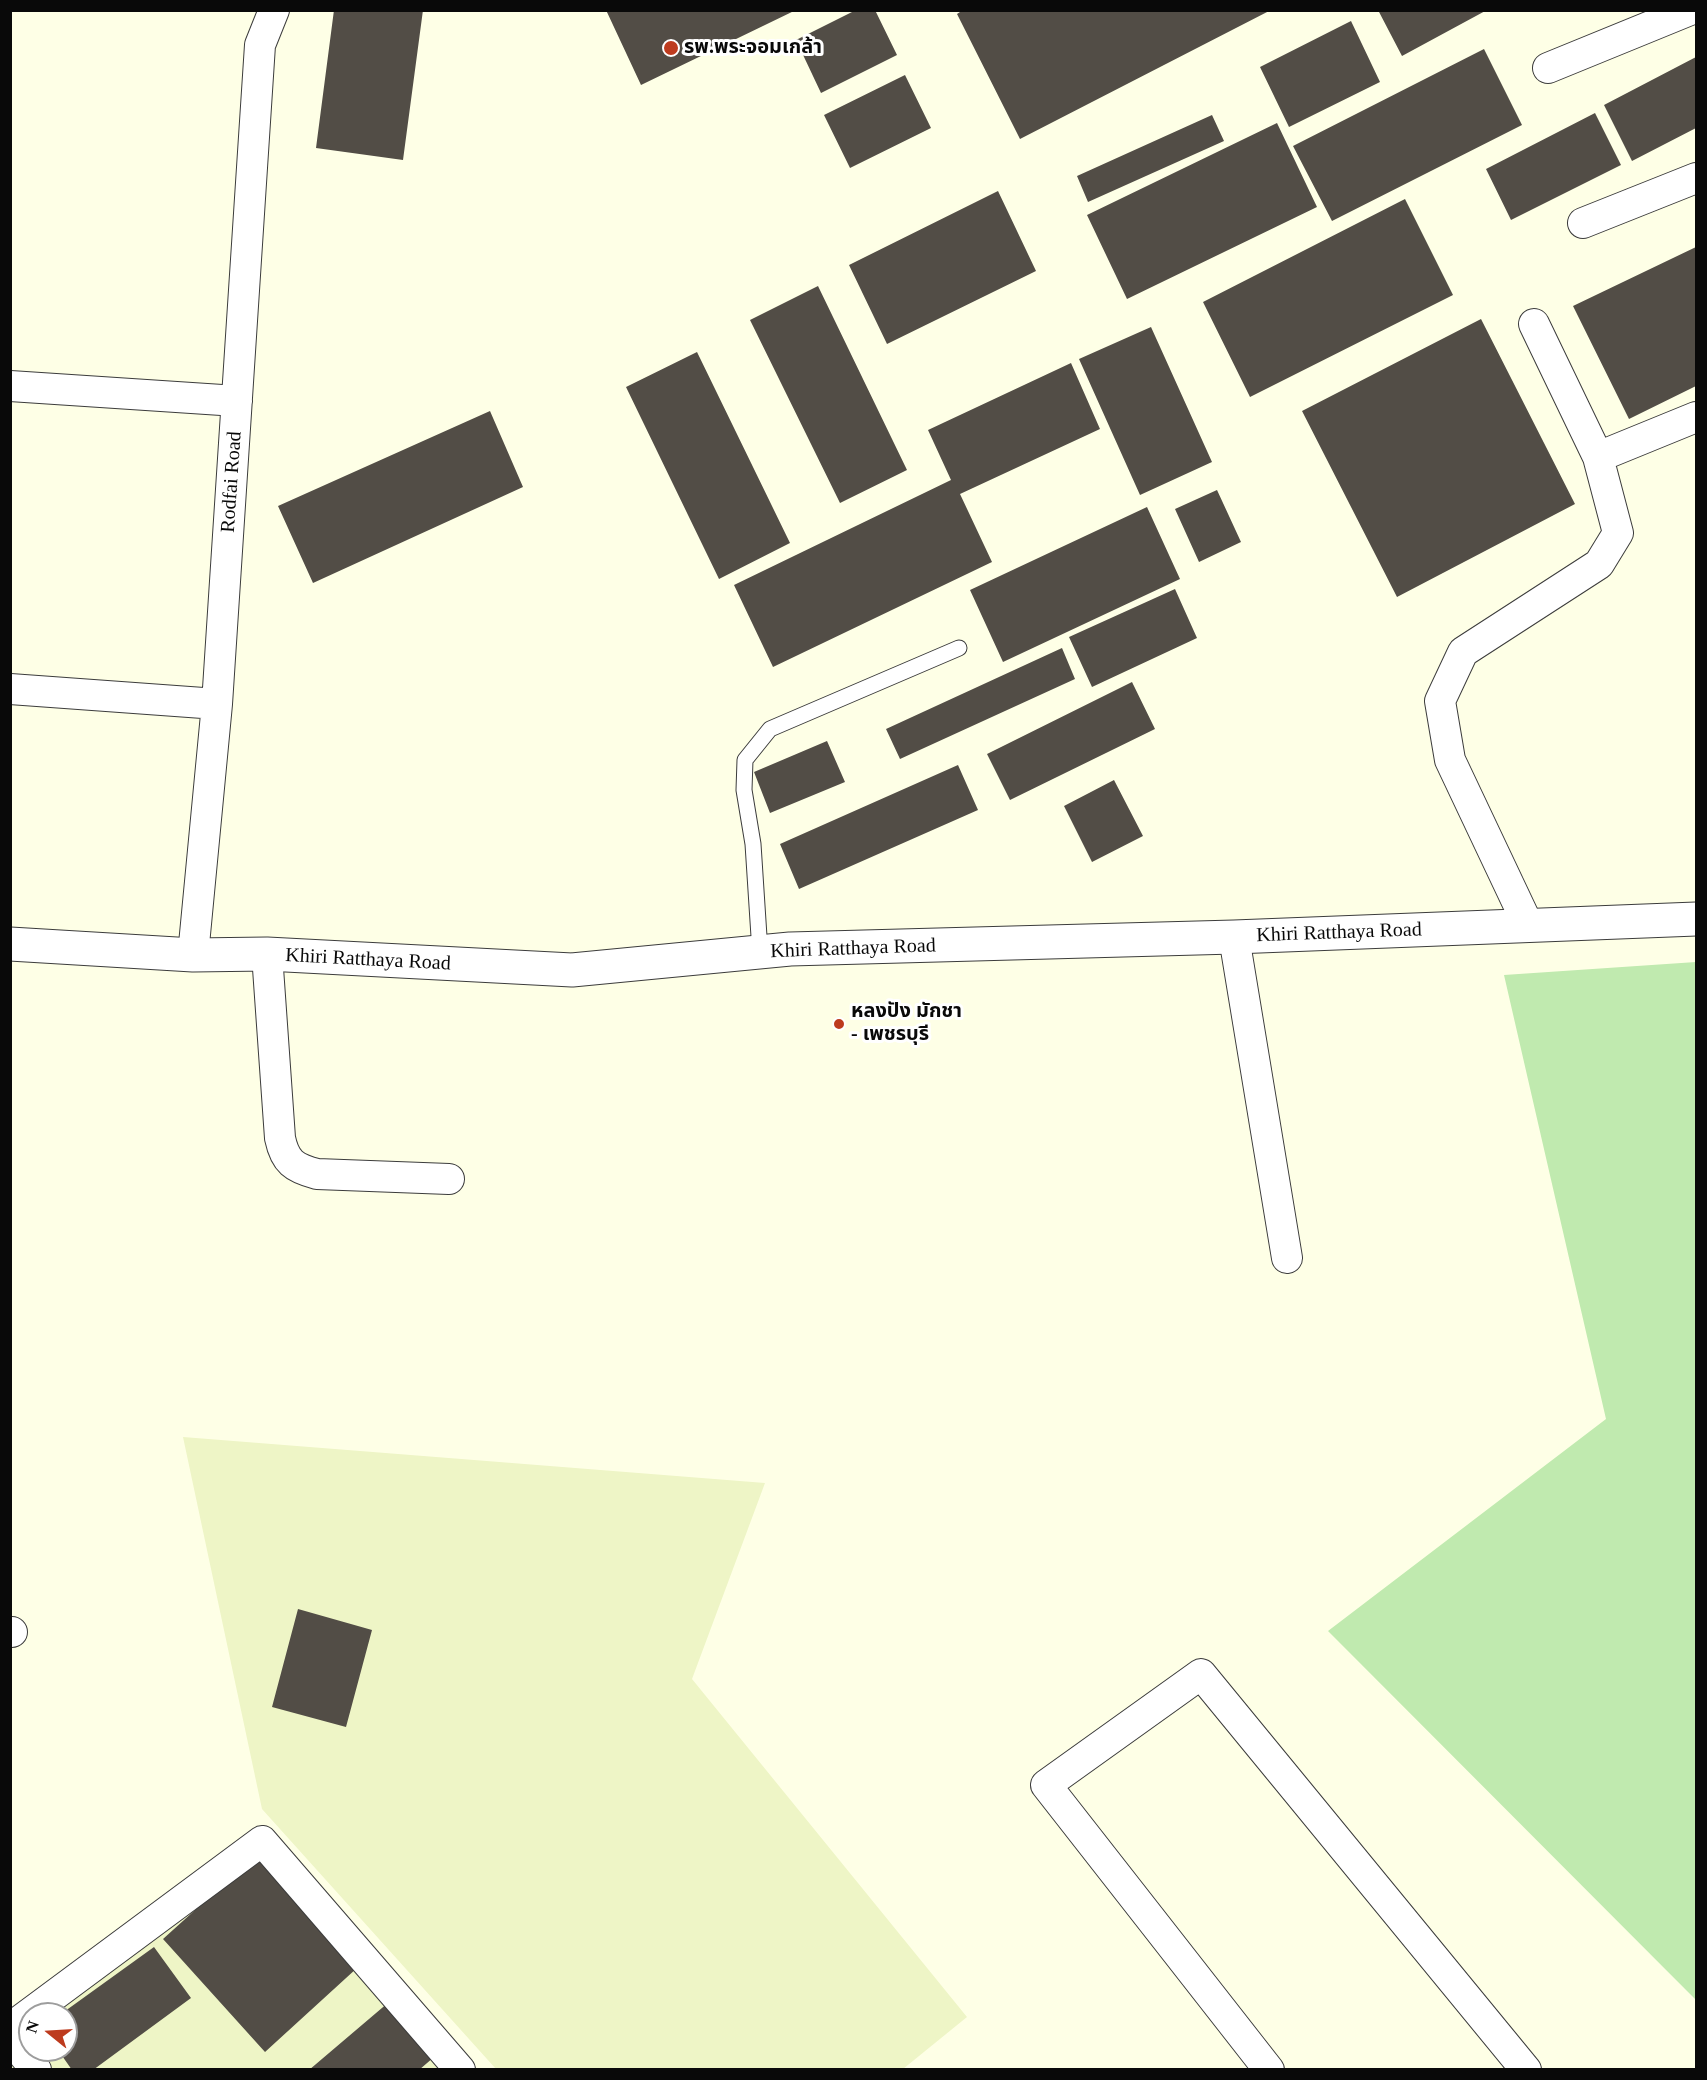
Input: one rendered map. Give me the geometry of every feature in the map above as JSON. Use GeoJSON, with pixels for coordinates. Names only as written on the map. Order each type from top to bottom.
{"type":"FeatureCollection","features":[{"type":"Feature","properties":{"kind":"street","name":"Rodfai Road"},"geometry":{"type":"LineString","coordinates":[[193,955],[217,704],[260,45],[274,10]]}},
{"type":"Feature","properties":{"kind":"street"},"geometry":{"type":"LineString","coordinates":[[1548,68],[1690,10]]}},
{"type":"Feature","properties":{"kind":"street"},"geometry":{"type":"LineString","coordinates":[[1583,223],[1696,178]]}},
{"type":"Feature","properties":{"kind":"street"},"geometry":{"type":"LineString","coordinates":[[1528,925],[1450,760],[1440,701],[1463,652],[1599,564],[1618,533],[1598,457],[1534,324]]}},
{"type":"Feature","properties":{"kind":"street"},"geometry":{"type":"LineString","coordinates":[[10,386],[237,401]]}},
{"type":"Feature","properties":{"kind":"street"},"geometry":{"type":"LineString","coordinates":[[1598,457],[1696,417]]}},
{"type":"Feature","properties":{"kind":"street"},"geometry":{"type":"LineString","coordinates":[[10,688],[217,704]]}},
{"type":"Feature","properties":{"kind":"street","name":"Khiri Ratthaya Road"},"geometry":{"type":"LineString","coordinates":[[10,944],[193,955],[267,954],[572,970],[790,949],[1234,937],[1696,920]]}},
{"type":"Feature","properties":{"kind":"street"},"geometry":{"type":"LineString","coordinates":[[1234,937],[1287,1258]]}},
{"type":"Feature","properties":{"kind":"street"},"geometry":{"type":"LineString","coordinates":[[267,954],[280,1137],[283,1152],[291,1163],[317,1174],[449,1179]]}},
{"type":"Feature","properties":{"kind":"street"},"geometry":{"type":"LineString","coordinates":[[1269,2070],[1046,1785],[1201,1674],[1526,2070]]}},
{"type":"Feature","properties":{"kind":"street"},"geometry":{"type":"LineString","coordinates":[[10,2028],[262,1841],[460,2070]]}},
{"type":"Feature","properties":{"kind":"street"},"geometry":{"type":"LineString","coordinates":[[10,2038],[36,2070]]}},
{"type":"Feature","properties":{"kind":"lane"},"geometry":{"type":"LineString","coordinates":[[760,952],[753,844],[744,790],[745,760],[770,729],[959,648]]}},
{"type":"Feature","properties":{"kind":"green space"},"geometry":{"type":"Polygon","coordinates":[[[1696,962],[1696,2000],[1328,1631],[1606,1419],[1504,975],[1696,962]]]}},
{"type":"Feature","properties":{"kind":"green space"},"geometry":{"type":"Polygon","coordinates":[[[183,1437],[765,1483],[692,1679],[967,2017],[903,2069],[496,2069],[262,1809],[183,1437]]]}},
{"type":"Feature","properties":{"kind":"green space"},"geometry":{"type":"Polygon","coordinates":[[[261,1848],[447,2069],[11,2069],[10,2025],[18,2026],[18,2062],[78,2062],[78,2002],[63,2002],[261,1848]]]}},
{"type":"Feature","properties":{"kind":"building"},"geometry":{"type":"Polygon","coordinates":[[[334,10],[423,10],[403,160],[316,148],[334,10]]]}},
{"type":"Feature","properties":{"kind":"building","name":"รพ.พระจอมเกล้า"},"geometry":{"type":"Polygon","coordinates":[[[606,10],[796,10],[641,85],[606,10]]]}},
{"type":"Feature","properties":{"kind":"building"},"geometry":{"type":"Polygon","coordinates":[[[856,10],[875,10],[897,55],[821,93],[796,40],[856,10]]]}},
{"type":"Feature","properties":{"kind":"building"},"geometry":{"type":"Polygon","coordinates":[[[963,10],[1271,10],[1020,139],[957,14],[963,10]]]}},
{"type":"Feature","properties":{"kind":"building"},"geometry":{"type":"Polygon","coordinates":[[[1378,10],[1487,10],[1402,56],[1378,10]]]}},
{"type":"Feature","properties":{"kind":"building"},"geometry":{"type":"Polygon","coordinates":[[[1351,21],[1380,82],[1289,127],[1260,67],[1351,21]]]}},
{"type":"Feature","properties":{"kind":"building"},"geometry":{"type":"Polygon","coordinates":[[[1484,49],[1522,125],[1332,221],[1293,146],[1484,49]]]}},
{"type":"Feature","properties":{"kind":"building"},"geometry":{"type":"Polygon","coordinates":[[[1696,57],[1696,128],[1632,161],[1604,105],[1696,57]]]}},
{"type":"Feature","properties":{"kind":"building"},"geometry":{"type":"Polygon","coordinates":[[[905,75],[931,128],[850,168],[824,115],[905,75]]]}},
{"type":"Feature","properties":{"kind":"building"},"geometry":{"type":"Polygon","coordinates":[[[1595,113],[1621,165],[1511,220],[1486,169],[1595,113]]]}},
{"type":"Feature","properties":{"kind":"building"},"geometry":{"type":"Polygon","coordinates":[[[1212,115],[1224,141],[1088,202],[1077,176],[1212,115]]]}},
{"type":"Feature","properties":{"kind":"building"},"geometry":{"type":"Polygon","coordinates":[[[1277,123],[1317,207],[1127,299],[1087,215],[1277,123]]]}},
{"type":"Feature","properties":{"kind":"building"},"geometry":{"type":"Polygon","coordinates":[[[998,191],[1036,271],[887,344],[849,265],[998,191]]]}},
{"type":"Feature","properties":{"kind":"building"},"geometry":{"type":"Polygon","coordinates":[[[1405,199],[1453,295],[1250,397],[1203,302],[1405,199]]]}},
{"type":"Feature","properties":{"kind":"building"},"geometry":{"type":"Polygon","coordinates":[[[1696,247],[1696,386],[1629,419],[1573,306],[1696,247]]]}},
{"type":"Feature","properties":{"kind":"building"},"geometry":{"type":"Polygon","coordinates":[[[818,286],[907,470],[840,503],[750,320],[818,286]]]}},
{"type":"Feature","properties":{"kind":"building"},"geometry":{"type":"Polygon","coordinates":[[[1481,319],[1575,504],[1397,597],[1302,411],[1481,319]]]}},
{"type":"Feature","properties":{"kind":"building"},"geometry":{"type":"Polygon","coordinates":[[[1151,327],[1212,462],[1140,495],[1079,359],[1151,327]]]}},
{"type":"Feature","properties":{"kind":"building"},"geometry":{"type":"Polygon","coordinates":[[[697,352],[790,543],[719,579],[626,387],[697,352]]]}},
{"type":"Feature","properties":{"kind":"building"},"geometry":{"type":"Polygon","coordinates":[[[1071,363],[1100,429],[960,494],[992,562],[773,667],[734,585],[951,480],[928,430],[1071,363]]]}},
{"type":"Feature","properties":{"kind":"building"},"geometry":{"type":"Polygon","coordinates":[[[490,411],[523,487],[313,583],[278,506],[490,411]]]}},
{"type":"Feature","properties":{"kind":"building"},"geometry":{"type":"Polygon","coordinates":[[[1217,490],[1241,542],[1199,562],[1175,509],[1217,490]]]}},
{"type":"Feature","properties":{"kind":"building"},"geometry":{"type":"Polygon","coordinates":[[[1147,507],[1180,579],[1003,662],[970,590],[1147,507]]]}},
{"type":"Feature","properties":{"kind":"building"},"geometry":{"type":"Polygon","coordinates":[[[1175,589],[1197,638],[1092,687],[1069,637],[1175,589]]]}},
{"type":"Feature","properties":{"kind":"building"},"geometry":{"type":"Polygon","coordinates":[[[1062,648],[1075,679],[900,759],[886,729],[1062,648]]]}},
{"type":"Feature","properties":{"kind":"building"},"geometry":{"type":"Polygon","coordinates":[[[1132,682],[1155,729],[1010,800],[987,754],[1132,682]]]}},
{"type":"Feature","properties":{"kind":"building"},"geometry":{"type":"Polygon","coordinates":[[[827,741],[845,782],[770,813],[754,772],[827,741]]]}},
{"type":"Feature","properties":{"kind":"building"},"geometry":{"type":"Polygon","coordinates":[[[958,765],[978,810],[799,889],[780,844],[958,765]]]}},
{"type":"Feature","properties":{"kind":"building"},"geometry":{"type":"Polygon","coordinates":[[[1114,780],[1143,836],[1092,862],[1064,806],[1114,780]]]}},
{"type":"Feature","properties":{"kind":"building"},"geometry":{"type":"Polygon","coordinates":[[[298,1609],[372,1630],[346,1727],[272,1707],[298,1609]]]}},
{"type":"Feature","properties":{"kind":"building"},"geometry":{"type":"Polygon","coordinates":[[[256,1855],[357,1968],[265,2052],[163,1939],[256,1855]]]}},
{"type":"Feature","properties":{"kind":"building"},"geometry":{"type":"Polygon","coordinates":[[[154,1947],[191,1998],[93,2070],[72,2070],[66,2062],[78,2062],[78,2002],[154,1947]]]}},
{"type":"Feature","properties":{"kind":"building"},"geometry":{"type":"Polygon","coordinates":[[[389,2002],[434,2057],[419,2070],[309,2070],[389,2002]]]}},
{"type":"Feature","properties":{"kind":"place","name":"รพ.พระจอมเกล้า"},"geometry":{"type":"Point","coordinates":[671,48]}},
{"type":"Feature","properties":{"kind":"place","name":"หลงปัง มักชา - เพชรบุรี"},"geometry":{"type":"Point","coordinates":[839,1024]}}]}
